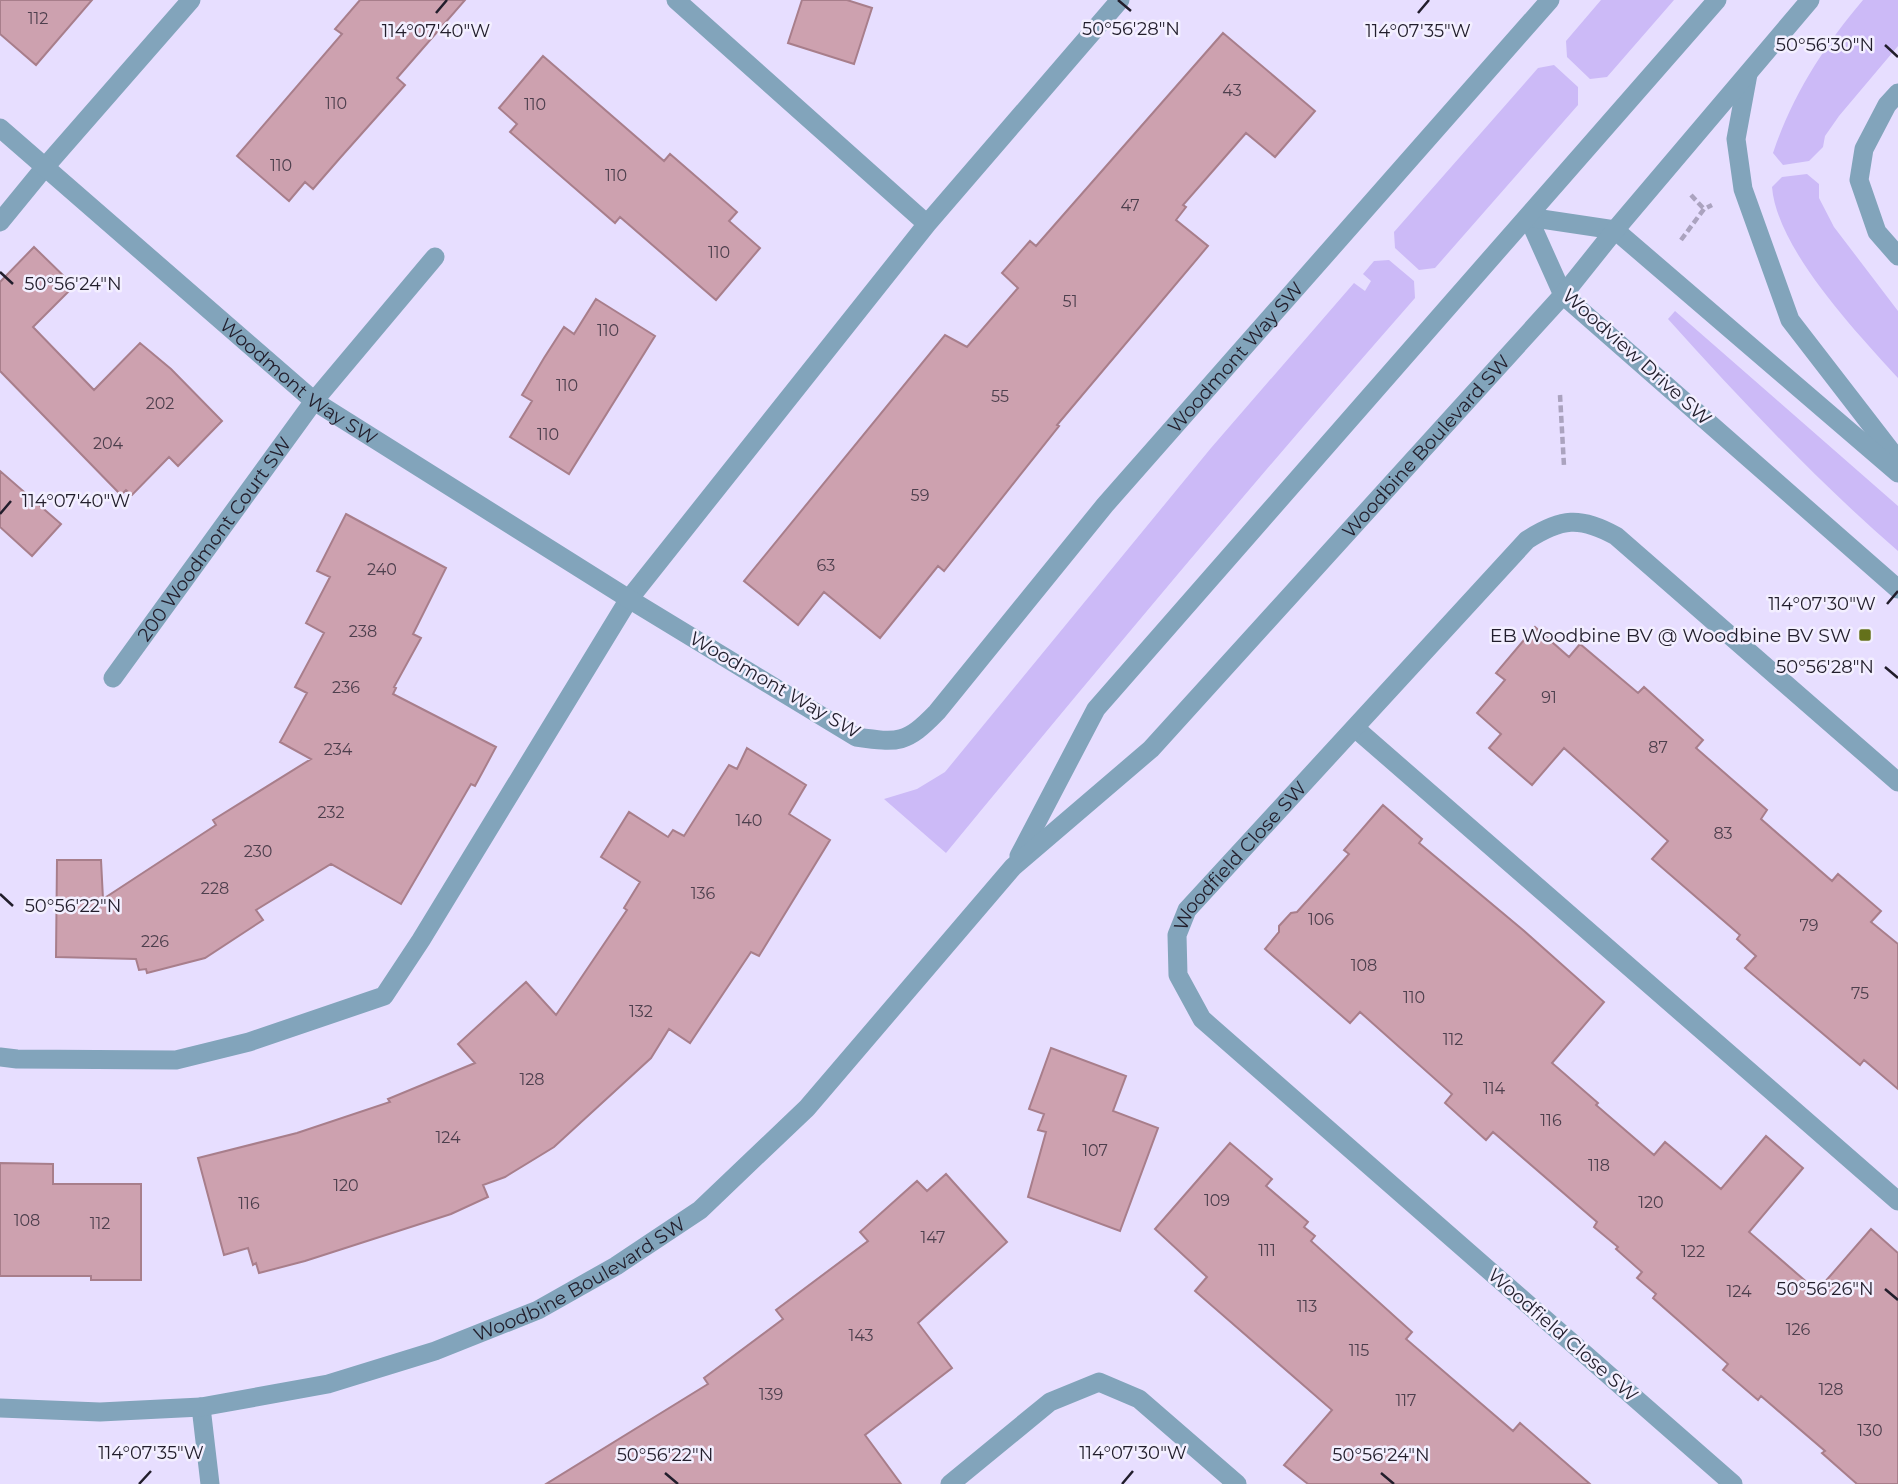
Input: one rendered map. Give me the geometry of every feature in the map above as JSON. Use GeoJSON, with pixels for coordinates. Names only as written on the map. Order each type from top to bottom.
{"type":"FeatureCollection","features":[{"type":"Feature","properties":{"kind":"street"},"geometry":{"type":"LineString","coordinates":[[0,222],[191,0]]}},
{"type":"Feature","properties":{"kind":"street"},"geometry":{"type":"LineString","coordinates":[[676,0],[927,224]]}},
{"type":"Feature","properties":{"kind":"street"},"geometry":{"type":"LineString","coordinates":[[0,1057],[176,1060],[249,1042],[384,996],[629,599],[927,224],[1121,0]]}},
{"type":"Feature","properties":{"kind":"street","name":"Woodmont Way SW"},"geometry":{"type":"LineString","coordinates":[[0,128],[314,401],[629,599],[856,737],[889,741],[915,734],[937,712],[1105,505],[1550,0]]}},
{"type":"Feature","properties":{"kind":"street","name":"Woodbine Boulevard SW"},"geometry":{"type":"LineString","coordinates":[[1013,867],[1096,709],[1717,0]]}},
{"type":"Feature","properties":{"kind":"street","name":"Woodbine Boulevard SW"},"geometry":{"type":"LineString","coordinates":[[0,1408],[100,1412],[201,1408],[328,1384],[435,1351],[538,1310],[616,1266],[700,1210],[807,1108],[1013,867],[1151,749],[1563,295],[1748,71],[1811,0]]}},
{"type":"Feature","properties":{"kind":"street"},"geometry":{"type":"LineString","coordinates":[[1748,71],[1736,139],[1743,189],[1790,320],[1898,460]]}},
{"type":"Feature","properties":{"kind":"street"},"geometry":{"type":"LineString","coordinates":[[1898,93],[1887,105],[1864,149],[1859,180],[1877,232],[1898,256]]}},
{"type":"Feature","properties":{"kind":"street"},"geometry":{"type":"LineString","coordinates":[[1528,217],[1615,230],[1898,473]]}},
{"type":"Feature","properties":{"kind":"street","name":"Woodview Drive SW"},"geometry":{"type":"LineString","coordinates":[[1528,217],[1563,295],[1898,589]]}},
{"type":"Feature","properties":{"kind":"street","name":"200 Woodmont Court SW"},"geometry":{"type":"LineString","coordinates":[[113,678],[314,401],[435,257]]}},
{"type":"Feature","properties":{"kind":"street","name":"Woodfield Close SW"},"geometry":{"type":"LineString","coordinates":[[1733,1484],[1202,1019],[1178,975],[1177,935],[1187,910],[1527,540],[1549,526],[1570,521],[1594,524],[1616,536],[1898,782]]}},
{"type":"Feature","properties":{"kind":"street"},"geometry":{"type":"LineString","coordinates":[[1355,728],[1898,1201]]}},
{"type":"Feature","properties":{"kind":"street"},"geometry":{"type":"LineString","coordinates":[[950,1484],[1049,1402],[1099,1382],[1139,1399],[1237,1484]]}},
{"type":"Feature","properties":{"kind":"street"},"geometry":{"type":"LineString","coordinates":[[201,1408],[210,1484]]}},
{"type":"Feature","properties":{"kind":"path"},"geometry":{"type":"LineString","coordinates":[[1680,241],[1704,209],[1691,195]]}},
{"type":"Feature","properties":{"kind":"path"},"geometry":{"type":"LineString","coordinates":[[1560,395],[1564,466]]}},
{"type":"Feature","properties":{"kind":"shaded area"},"geometry":{"type":"Polygon","coordinates":[[[1601,0],[1674,0],[1607,77],[1590,79],[1567,57],[1566,41],[1601,0]]]}},
{"type":"Feature","properties":{"kind":"shaded area"},"geometry":{"type":"Polygon","coordinates":[[[1863,0],[1898,0],[1898,46],[1839,116],[1825,136],[1823,147],[1809,161],[1783,165],[1773,153],[1790,112],[1822,54],[1863,0]]]}},
{"type":"Feature","properties":{"kind":"shaded area"},"geometry":{"type":"Polygon","coordinates":[[[1554,65],[1578,87],[1578,105],[1435,268],[1419,270],[1395,248],[1394,232],[1538,68],[1554,65]]]}},
{"type":"Feature","properties":{"kind":"shaded area"},"geometry":{"type":"Polygon","coordinates":[[[1807,174],[1819,184],[1819,198],[1834,227],[1898,311],[1898,378],[1841,314],[1803,263],[1788,237],[1777,211],[1772,187],[1782,177],[1807,174]]]}},
{"type":"Feature","properties":{"kind":"shaded area"},"geometry":{"type":"Polygon","coordinates":[[[1389,260],[1414,281],[1415,298],[1178,574],[946,853],[884,799],[917,789],[945,772],[1211,448],[1354,283],[1365,291],[1371,281],[1363,274],[1374,261],[1389,260]]]}},
{"type":"Feature","properties":{"kind":"shaded area"},"geometry":{"type":"Polygon","coordinates":[[[1675,311],[1898,506],[1898,551],[1808,468],[1723,379],[1668,319],[1675,311]]]}},
{"type":"Feature","properties":{"kind":"building"},"geometry":{"type":"Polygon","coordinates":[[[0,0],[92,0],[36,65],[0,34],[0,0]]]}},
{"type":"Feature","properties":{"kind":"building"},"geometry":{"type":"Polygon","coordinates":[[[360,0],[465,0],[397,78],[405,85],[313,189],[305,182],[289,201],[237,156],[342,34],[335,29],[360,0]]]}},
{"type":"Feature","properties":{"kind":"building"},"geometry":{"type":"Polygon","coordinates":[[[802,0],[847,0],[872,8],[854,64],[788,43],[802,0]]]}},
{"type":"Feature","properties":{"kind":"building"},"geometry":{"type":"Polygon","coordinates":[[[1223,33],[1315,111],[1275,157],[1246,133],[1183,205],[1186,207],[1176,220],[1208,246],[1057,425],[1059,426],[944,571],[938,566],[880,638],[824,592],[798,625],[744,581],[945,335],[967,347],[1018,288],[1002,273],[1030,241],[1036,246],[1223,33]]]}},
{"type":"Feature","properties":{"kind":"building"},"geometry":{"type":"Polygon","coordinates":[[[543,56],[664,161],[670,154],[737,212],[729,221],[760,248],[716,300],[620,217],[615,223],[510,132],[517,124],[499,108],[543,56]]]}},
{"type":"Feature","properties":{"kind":"building"},"geometry":{"type":"Polygon","coordinates":[[[34,247],[74,286],[33,327],[94,390],[140,343],[171,369],[222,421],[178,466],[169,457],[132,495],[126,490],[121,495],[0,371],[0,282],[34,247]]]}},
{"type":"Feature","properties":{"kind":"building"},"geometry":{"type":"Polygon","coordinates":[[[596,299],[655,336],[569,474],[510,437],[532,401],[522,395],[544,358],[564,327],[574,334],[596,299]]]}},
{"type":"Feature","properties":{"kind":"building"},"geometry":{"type":"Polygon","coordinates":[[[0,471],[61,524],[32,556],[0,527],[0,471]]]}},
{"type":"Feature","properties":{"kind":"building"},"geometry":{"type":"Polygon","coordinates":[[[346,514],[446,568],[413,634],[421,638],[394,687],[396,688],[393,694],[496,747],[475,786],[471,784],[401,904],[331,864],[256,910],[263,920],[205,958],[147,973],[146,969],[139,970],[136,959],[56,957],[57,860],[101,860],[103,899],[216,825],[213,820],[311,759],[280,742],[307,693],[295,687],[324,633],[306,623],[330,577],[317,571],[346,514]]]}},
{"type":"Feature","properties":{"kind":"building"},"geometry":{"type":"Polygon","coordinates":[[[1535,627],[1569,657],[1580,644],[1638,693],[1644,687],[1703,740],[1696,748],[1767,810],[1761,819],[1832,881],[1838,874],[1881,911],[1871,922],[1898,944],[1898,1089],[1864,1060],[1860,1065],[1745,968],[1756,956],[1737,939],[1740,935],[1652,859],[1668,841],[1564,748],[1532,785],[1489,748],[1501,734],[1477,713],[1505,680],[1496,673],[1535,627]]]}},
{"type":"Feature","properties":{"kind":"building"},"geometry":{"type":"Polygon","coordinates":[[[747,748],[806,785],[789,814],[830,840],[759,956],[751,952],[690,1043],[669,1029],[651,1058],[554,1147],[505,1177],[483,1185],[488,1197],[451,1214],[259,1273],[256,1263],[253,1265],[248,1248],[224,1255],[198,1158],[297,1133],[390,1102],[388,1099],[475,1063],[458,1044],[526,982],[556,1015],[627,910],[624,908],[640,882],[601,857],[629,812],[668,837],[673,830],[684,836],[729,765],[737,769],[747,748]]]}},
{"type":"Feature","properties":{"kind":"building"},"geometry":{"type":"Polygon","coordinates":[[[1383,805],[1422,839],[1419,843],[1604,1002],[1552,1063],[1598,1103],[1596,1105],[1654,1155],[1665,1142],[1721,1189],[1766,1136],[1803,1168],[1749,1232],[1817,1291],[1871,1229],[1898,1253],[1898,1484],[1857,1484],[1822,1453],[1825,1451],[1761,1396],[1758,1400],[1723,1370],[1728,1364],[1653,1298],[1656,1294],[1637,1278],[1642,1272],[1594,1227],[1597,1222],[1493,1132],[1486,1140],[1445,1103],[1452,1094],[1360,1012],[1350,1023],[1265,949],[1279,932],[1279,926],[1291,913],[1297,912],[1349,854],[1344,850],[1383,805]]]}},
{"type":"Feature","properties":{"kind":"building"},"geometry":{"type":"Polygon","coordinates":[[[1051,1048],[1126,1076],[1113,1111],[1158,1128],[1120,1231],[1028,1197],[1046,1132],[1038,1130],[1044,1114],[1029,1109],[1051,1048]]]}},
{"type":"Feature","properties":{"kind":"building"},"geometry":{"type":"Polygon","coordinates":[[[1230,1143],[1272,1179],[1266,1186],[1308,1222],[1304,1227],[1315,1236],[1311,1241],[1412,1332],[1406,1339],[1513,1431],[1520,1423],[1590,1484],[1308,1484],[1284,1465],[1332,1410],[1195,1291],[1207,1277],[1155,1229],[1230,1143]]]}},
{"type":"Feature","properties":{"kind":"building"},"geometry":{"type":"Polygon","coordinates":[[[0,1163],[53,1164],[53,1184],[141,1184],[141,1280],[91,1280],[91,1276],[0,1276],[0,1163]]]}},
{"type":"Feature","properties":{"kind":"building"},"geometry":{"type":"Polygon","coordinates":[[[946,1174],[1007,1242],[918,1323],[952,1368],[865,1435],[901,1484],[546,1484],[708,1384],[704,1378],[783,1319],[776,1310],[868,1241],[860,1232],[917,1181],[927,1191],[946,1174]]]}},
{"type":"Feature","properties":{"kind":"place","name":"EB Woodbine BV @ Woodbine BV SW"},"geometry":{"type":"Point","coordinates":[1865,635]}}]}
